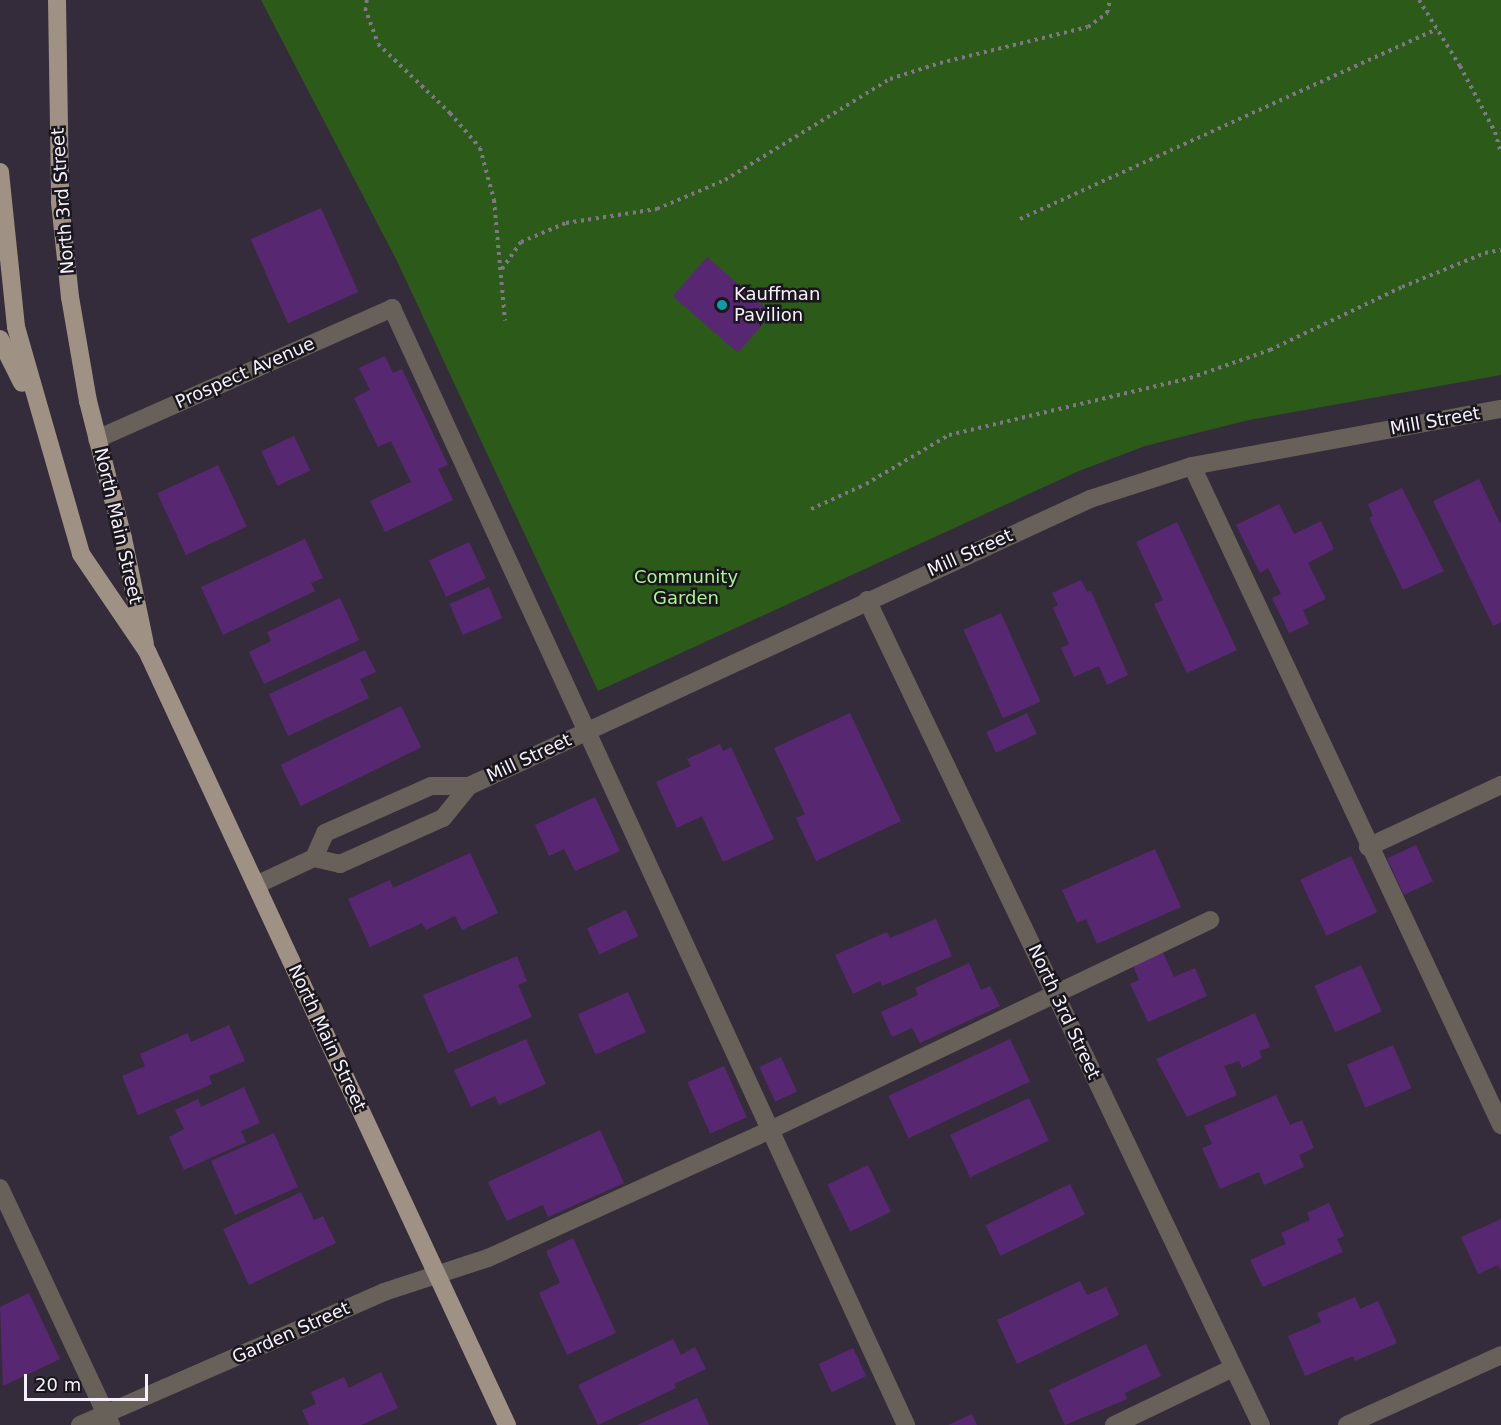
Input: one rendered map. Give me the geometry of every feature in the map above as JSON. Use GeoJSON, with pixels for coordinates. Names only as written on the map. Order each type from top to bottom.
{"type":"FeatureCollection","features":[{"type":"Feature","properties":{"kind":"main road","name":"North 3rd Street"},"geometry":{"type":"LineString","coordinates":[[57,0],[60,202],[70,297],[88,401]]}},
{"type":"Feature","properties":{"kind":"main road"},"geometry":{"type":"LineString","coordinates":[[0,172],[16,327],[38,413]]}},
{"type":"Feature","properties":{"kind":"main road"},"geometry":{"type":"LineString","coordinates":[[0,339],[38,413]]}},
{"type":"Feature","properties":{"kind":"main road","name":"North Main Street"},"geometry":{"type":"LineString","coordinates":[[88,401],[123,537],[147,651]]}},
{"type":"Feature","properties":{"kind":"main road","name":"North Main Street"},"geometry":{"type":"LineString","coordinates":[[38,413],[81,554],[147,651],[507,1425]]}},
{"type":"Feature","properties":{"kind":"street","name":"Prospect Avenue"},"geometry":{"type":"LineString","coordinates":[[98,440],[392,308],[589,730]]}},
{"type":"Feature","properties":{"kind":"street","name":"Mill Street"},"geometry":{"type":"LineString","coordinates":[[469,786],[443,818],[340,864],[314,858],[325,833],[431,786],[469,786],[867,600],[1090,499],[1192,466],[1501,409]]}},
{"type":"Feature","properties":{"kind":"street"},"geometry":{"type":"LineString","coordinates":[[1192,466],[1368,847],[1501,1125]]}},
{"type":"Feature","properties":{"kind":"street","name":"North 3rd Street"},"geometry":{"type":"LineString","coordinates":[[867,600],[1261,1425]]}},
{"type":"Feature","properties":{"kind":"street"},"geometry":{"type":"LineString","coordinates":[[589,730],[768,1131],[906,1425]]}},
{"type":"Feature","properties":{"kind":"street"},"geometry":{"type":"LineString","coordinates":[[1368,847],[1501,785]]}},
{"type":"Feature","properties":{"kind":"street"},"geometry":{"type":"LineString","coordinates":[[256,885],[314,858]]}},
{"type":"Feature","properties":{"kind":"street","name":"Garden Street"},"geometry":{"type":"LineString","coordinates":[[80,1425],[109,1419],[384,1292],[488,1258],[768,1131],[1210,920]]}},
{"type":"Feature","properties":{"kind":"street"},"geometry":{"type":"LineString","coordinates":[[0,1188],[109,1419]]}},
{"type":"Feature","properties":{"kind":"street"},"geometry":{"type":"LineString","coordinates":[[1347,1425],[1501,1355]]}},
{"type":"Feature","properties":{"kind":"street"},"geometry":{"type":"LineString","coordinates":[[1114,1425],[1233,1368]]}},
{"type":"Feature","properties":{"kind":"path"},"geometry":{"type":"LineString","coordinates":[[367,0],[365,8],[378,45],[450,113],[480,148],[494,200],[505,320]]}},
{"type":"Feature","properties":{"kind":"path"},"geometry":{"type":"LineString","coordinates":[[502,269],[521,242],[566,224],[657,209],[724,180],[890,79],[940,63],[1088,27],[1107,14],[1110,0]]}},
{"type":"Feature","properties":{"kind":"path"},"geometry":{"type":"LineString","coordinates":[[1419,0],[1495,132],[1501,153]]}},
{"type":"Feature","properties":{"kind":"path"},"geometry":{"type":"LineString","coordinates":[[1020,219],[1437,29]]}},
{"type":"Feature","properties":{"kind":"path"},"geometry":{"type":"LineString","coordinates":[[811,509],[866,484],[949,435],[1200,374],[1270,350],[1402,287],[1485,253],[1501,250]]}},
{"type":"Feature","properties":{"kind":"green space","name":"Community Garden"},"geometry":{"type":"Polygon","coordinates":[[[261,0],[1501,0],[1501,375],[1249,420],[1145,446],[1079,471],[598,691],[397,261],[261,0]]]}},
{"type":"Feature","properties":{"kind":"building"},"geometry":{"type":"Polygon","coordinates":[[[321,208],[358,292],[288,323],[251,239],[321,208]]]}},
{"type":"Feature","properties":{"kind":"building","name":"Kauffman Pavilion"},"geometry":{"type":"Polygon","coordinates":[[[707,257],[772,313],[738,353],[673,296],[707,257]]]}},
{"type":"Feature","properties":{"kind":"building"},"geometry":{"type":"Polygon","coordinates":[[[385,356],[393,373],[402,369],[448,465],[438,469],[453,500],[385,532],[370,501],[411,482],[391,441],[378,447],[354,398],[370,390],[359,368],[385,356]]]}},
{"type":"Feature","properties":{"kind":"building"},"geometry":{"type":"Polygon","coordinates":[[[294,436],[310,470],[277,486],[261,451],[294,436]]]}},
{"type":"Feature","properties":{"kind":"building"},"geometry":{"type":"Polygon","coordinates":[[[218,465],[247,527],[186,555],[157,493],[218,465]]]}},
{"type":"Feature","properties":{"kind":"building"},"geometry":{"type":"Polygon","coordinates":[[[1479,479],[1501,525],[1501,622],[1493,626],[1433,501],[1479,479]]]}},
{"type":"Feature","properties":{"kind":"building"},"geometry":{"type":"Polygon","coordinates":[[[1402,488],[1444,571],[1403,590],[1369,518],[1373,516],[1368,504],[1402,488]]]}},
{"type":"Feature","properties":{"kind":"building"},"geometry":{"type":"Polygon","coordinates":[[[1279,504],[1294,534],[1321,521],[1334,549],[1308,563],[1326,599],[1303,610],[1309,624],[1289,633],[1272,598],[1281,594],[1268,568],[1260,573],[1236,525],[1279,504]]]}},
{"type":"Feature","properties":{"kind":"building"},"geometry":{"type":"Polygon","coordinates":[[[1177,522],[1237,650],[1187,673],[1154,604],[1163,600],[1136,542],[1177,522]]]}},
{"type":"Feature","properties":{"kind":"building"},"geometry":{"type":"Polygon","coordinates":[[[305,539],[323,578],[311,583],[315,591],[223,635],[201,587],[305,539]]]}},
{"type":"Feature","properties":{"kind":"building"},"geometry":{"type":"Polygon","coordinates":[[[469,542],[486,578],[446,597],[429,561],[469,542]]]}},
{"type":"Feature","properties":{"kind":"building"},"geometry":{"type":"Polygon","coordinates":[[[1081,580],[1087,592],[1091,591],[1128,675],[1107,685],[1099,666],[1074,677],[1061,648],[1069,644],[1053,608],[1058,605],[1052,593],[1081,580]]]}},
{"type":"Feature","properties":{"kind":"building"},"geometry":{"type":"Polygon","coordinates":[[[489,587],[502,618],[463,635],[449,604],[489,587]]]}},
{"type":"Feature","properties":{"kind":"building"},"geometry":{"type":"Polygon","coordinates":[[[340,598],[359,640],[264,684],[249,652],[271,641],[267,632],[340,598]]]}},
{"type":"Feature","properties":{"kind":"building"},"geometry":{"type":"Polygon","coordinates":[[[1001,613],[1040,702],[1003,718],[964,630],[1001,613]]]}},
{"type":"Feature","properties":{"kind":"building"},"geometry":{"type":"Polygon","coordinates":[[[365,650],[376,672],[360,679],[369,698],[288,736],[269,694],[365,650]]]}},
{"type":"Feature","properties":{"kind":"building"},"geometry":{"type":"Polygon","coordinates":[[[401,706],[421,747],[301,806],[281,765],[401,706]]]}},
{"type":"Feature","properties":{"kind":"building"},"geometry":{"type":"Polygon","coordinates":[[[850,713],[901,821],[816,861],[796,818],[805,814],[774,748],[850,713]]]}},
{"type":"Feature","properties":{"kind":"building"},"geometry":{"type":"Polygon","coordinates":[[[1027,713],[1037,734],[996,753],[986,732],[1027,713]]]}},
{"type":"Feature","properties":{"kind":"building"},"geometry":{"type":"Polygon","coordinates":[[[720,744],[723,751],[731,747],[774,839],[723,862],[702,816],[677,828],[656,782],[691,766],[687,759],[720,744]]]}},
{"type":"Feature","properties":{"kind":"building"},"geometry":{"type":"Polygon","coordinates":[[[595,797],[620,851],[575,871],[564,849],[549,856],[535,825],[595,797]]]}},
{"type":"Feature","properties":{"kind":"building"},"geometry":{"type":"Polygon","coordinates":[[[1416,845],[1433,881],[1404,895],[1387,859],[1416,845]]]}},
{"type":"Feature","properties":{"kind":"building"},"geometry":{"type":"Polygon","coordinates":[[[1155,849],[1181,907],[1097,944],[1086,919],[1077,923],[1062,890],[1155,849]]]}},
{"type":"Feature","properties":{"kind":"building"},"geometry":{"type":"Polygon","coordinates":[[[470,853],[498,913],[462,930],[455,916],[426,930],[422,923],[370,947],[348,899],[390,880],[393,888],[470,853]]]}},
{"type":"Feature","properties":{"kind":"building"},"geometry":{"type":"Polygon","coordinates":[[[1351,856],[1377,912],[1326,936],[1300,880],[1351,856]]]}},
{"type":"Feature","properties":{"kind":"building"},"geometry":{"type":"Polygon","coordinates":[[[626,910],[638,936],[599,954],[587,928],[626,910]]]}},
{"type":"Feature","properties":{"kind":"building"},"geometry":{"type":"Polygon","coordinates":[[[936,919],[952,956],[882,986],[880,981],[853,994],[835,955],[887,932],[890,938],[936,919]]]}},
{"type":"Feature","properties":{"kind":"building"},"geometry":{"type":"Polygon","coordinates":[[[1162,950],[1174,977],[1195,968],[1207,996],[1148,1022],[1130,984],[1139,980],[1132,963],[1162,950]]]}},
{"type":"Feature","properties":{"kind":"building"},"geometry":{"type":"Polygon","coordinates":[[[517,956],[527,981],[518,985],[532,1017],[448,1053],[423,995],[517,956]]]}},
{"type":"Feature","properties":{"kind":"building"},"geometry":{"type":"Polygon","coordinates":[[[969,963],[981,990],[990,986],[1000,1006],[920,1043],[912,1028],[892,1037],[881,1012],[918,995],[915,988],[969,963]]]}},
{"type":"Feature","properties":{"kind":"building"},"geometry":{"type":"Polygon","coordinates":[[[1361,965],[1382,1012],[1335,1032],[1314,986],[1361,965]]]}},
{"type":"Feature","properties":{"kind":"building"},"geometry":{"type":"Polygon","coordinates":[[[628,992],[646,1032],[596,1055],[578,1014],[628,992]]]}},
{"type":"Feature","properties":{"kind":"building"},"geometry":{"type":"Polygon","coordinates":[[[1255,1013],[1270,1047],[1259,1051],[1262,1058],[1242,1068],[1239,1061],[1224,1066],[1237,1095],[1187,1117],[1156,1059],[1255,1013]]]}},
{"type":"Feature","properties":{"kind":"building"},"geometry":{"type":"Polygon","coordinates":[[[229,1025],[245,1061],[209,1076],[212,1084],[138,1115],[122,1076],[145,1066],[140,1054],[188,1033],[191,1042],[229,1025]]]}},
{"type":"Feature","properties":{"kind":"building"},"geometry":{"type":"Polygon","coordinates":[[[526,1039],[546,1084],[499,1105],[495,1096],[471,1107],[454,1070],[526,1039]]]}},
{"type":"Feature","properties":{"kind":"building"},"geometry":{"type":"Polygon","coordinates":[[[1010,1039],[1030,1082],[908,1138],[889,1096],[1010,1039]]]}},
{"type":"Feature","properties":{"kind":"building"},"geometry":{"type":"Polygon","coordinates":[[[1393,1045],[1411,1088],[1365,1108],[1347,1065],[1393,1045]]]}},
{"type":"Feature","properties":{"kind":"building"},"geometry":{"type":"Polygon","coordinates":[[[781,1057],[797,1091],[775,1102],[759,1067],[781,1057]]]}},
{"type":"Feature","properties":{"kind":"building"},"geometry":{"type":"Polygon","coordinates":[[[724,1066],[747,1117],[710,1133],[687,1082],[724,1066]]]}},
{"type":"Feature","properties":{"kind":"building"},"geometry":{"type":"Polygon","coordinates":[[[244,1087],[260,1123],[241,1131],[246,1142],[184,1170],[169,1137],[184,1129],[175,1110],[198,1099],[201,1107],[244,1087]]]}},
{"type":"Feature","properties":{"kind":"building"},"geometry":{"type":"Polygon","coordinates":[[[1276,1095],[1290,1125],[1302,1120],[1314,1148],[1299,1155],[1304,1167],[1264,1185],[1259,1172],[1220,1189],[1202,1148],[1212,1144],[1204,1126],[1276,1095]]]}},
{"type":"Feature","properties":{"kind":"building"},"geometry":{"type":"Polygon","coordinates":[[[1029,1098],[1049,1141],[970,1177],[950,1135],[1029,1098]]]}},
{"type":"Feature","properties":{"kind":"building"},"geometry":{"type":"Polygon","coordinates":[[[600,1130],[624,1183],[548,1217],[543,1205],[507,1221],[488,1182],[600,1130]]]}},
{"type":"Feature","properties":{"kind":"building"},"geometry":{"type":"Polygon","coordinates":[[[274,1133],[298,1187],[235,1215],[211,1161],[274,1133]]]}},
{"type":"Feature","properties":{"kind":"building"},"geometry":{"type":"Polygon","coordinates":[[[868,1165],[891,1212],[850,1231],[828,1185],[868,1165]]]}},
{"type":"Feature","properties":{"kind":"building"},"geometry":{"type":"Polygon","coordinates":[[[1070,1184],[1085,1215],[1000,1256],[986,1225],[1070,1184]]]}},
{"type":"Feature","properties":{"kind":"building"},"geometry":{"type":"Polygon","coordinates":[[[301,1192],[314,1220],[323,1216],[336,1243],[249,1285],[223,1229],[301,1192]]]}},
{"type":"Feature","properties":{"kind":"building"},"geometry":{"type":"Polygon","coordinates":[[[1329,1203],[1344,1236],[1337,1239],[1343,1252],[1263,1287],[1250,1260],[1286,1244],[1281,1233],[1310,1220],[1307,1213],[1329,1203]]]}},
{"type":"Feature","properties":{"kind":"building"},"geometry":{"type":"Polygon","coordinates":[[[1501,1219],[1501,1271],[1498,1265],[1478,1274],[1461,1237],[1501,1219]]]}},
{"type":"Feature","properties":{"kind":"building"},"geometry":{"type":"Polygon","coordinates":[[[573,1238],[616,1333],[567,1355],[539,1293],[560,1283],[546,1251],[573,1238]]]}},
{"type":"Feature","properties":{"kind":"building"},"geometry":{"type":"Polygon","coordinates":[[[1080,1281],[1087,1295],[1106,1287],[1119,1315],[1017,1364],[997,1320],[1080,1281]]]}},
{"type":"Feature","properties":{"kind":"building"},"geometry":{"type":"Polygon","coordinates":[[[29,1293],[60,1359],[3,1386],[0,1307],[29,1293]]]}},
{"type":"Feature","properties":{"kind":"building"},"geometry":{"type":"Polygon","coordinates":[[[1355,1297],[1360,1309],[1378,1301],[1397,1343],[1355,1361],[1353,1356],[1305,1376],[1288,1336],[1321,1322],[1317,1313],[1355,1297]]]}},
{"type":"Feature","properties":{"kind":"building"},"geometry":{"type":"Polygon","coordinates":[[[673,1339],[681,1355],[695,1347],[706,1369],[674,1384],[676,1388],[598,1425],[578,1385],[673,1339]]]}},
{"type":"Feature","properties":{"kind":"building"},"geometry":{"type":"Polygon","coordinates":[[[1146,1344],[1161,1376],[1125,1393],[1127,1399],[1065,1425],[1049,1390],[1146,1344]]]}},
{"type":"Feature","properties":{"kind":"building"},"geometry":{"type":"Polygon","coordinates":[[[853,1348],[866,1376],[832,1392],[819,1364],[853,1348]]]}},
{"type":"Feature","properties":{"kind":"building"},"geometry":{"type":"Polygon","coordinates":[[[381,1372],[398,1408],[361,1425],[309,1425],[302,1410],[316,1404],[311,1392],[344,1377],[349,1388],[381,1372]]]}},
{"type":"Feature","properties":{"kind":"building"},"geometry":{"type":"Polygon","coordinates":[[[697,1398],[709,1425],[637,1425],[697,1398]]]}},
{"type":"Feature","properties":{"kind":"building"},"geometry":{"type":"Polygon","coordinates":[[[972,1414],[977,1425],[948,1425],[972,1414]]]}},
{"type":"Feature","properties":{"kind":"place","name":"Kauffman Pavilion"},"geometry":{"type":"Point","coordinates":[722,305]}}]}
